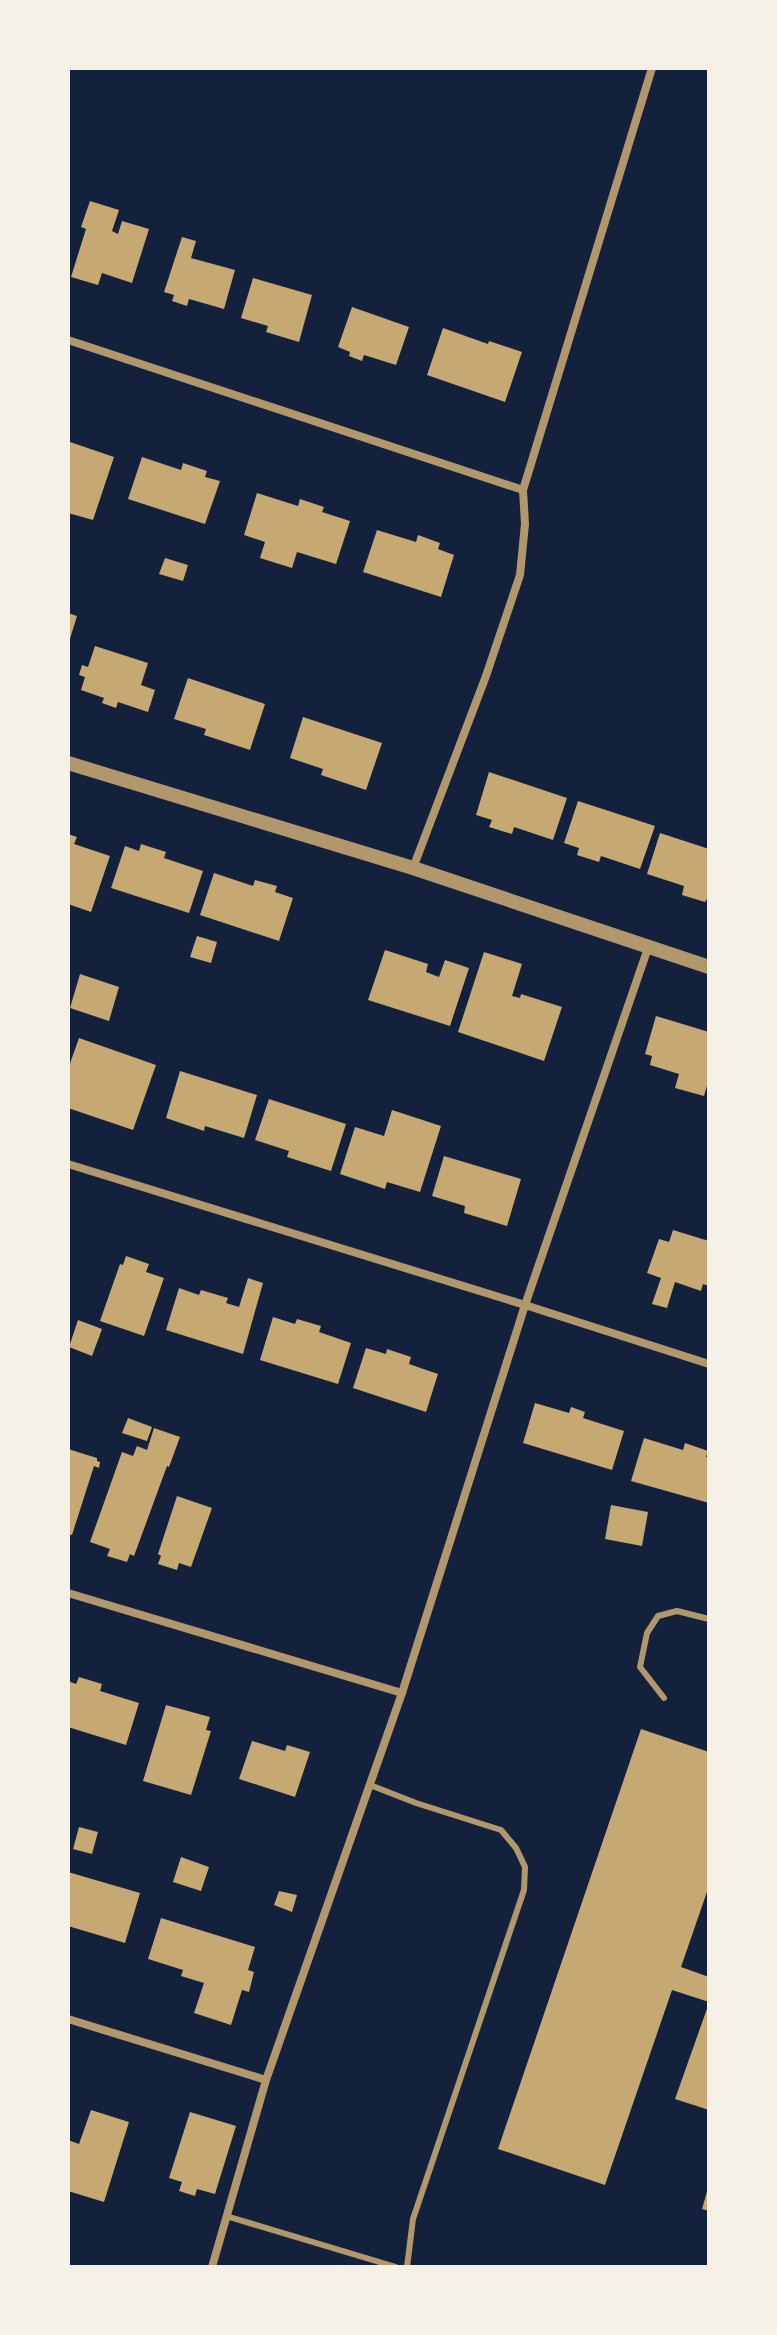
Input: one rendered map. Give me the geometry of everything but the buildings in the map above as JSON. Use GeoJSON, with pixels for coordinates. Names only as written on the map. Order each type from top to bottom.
{"type":"FeatureCollection","features":[{"type":"Feature","properties":{"kind":"street"},"geometry":{"type":"LineString","coordinates":[[413,868],[486,676],[520,575],[525,524],[523,490],[652,68]]}},
{"type":"Feature","properties":{"kind":"street"},"geometry":{"type":"LineString","coordinates":[[68,340],[523,490]]}},
{"type":"Feature","properties":{"kind":"street"},"geometry":{"type":"LineString","coordinates":[[68,763],[413,868],[709,967]]}},
{"type":"Feature","properties":{"kind":"street"},"geometry":{"type":"LineString","coordinates":[[212,2267],[266,2080],[402,1693],[525,1305],[648,948]]}},
{"type":"Feature","properties":{"kind":"street"},"geometry":{"type":"LineString","coordinates":[[68,1164],[709,1364]]}},
{"type":"Feature","properties":{"kind":"street"},"geometry":{"type":"LineString","coordinates":[[68,1593],[402,1693]]}},
{"type":"Feature","properties":{"kind":"street"},"geometry":{"type":"LineString","coordinates":[[68,2019],[266,2080]]}},
{"type":"Feature","properties":{"kind":"lane"},"geometry":{"type":"LineString","coordinates":[[664,1698],[640,1667],[647,1633],[658,1616],[677,1611],[709,1619]]}},
{"type":"Feature","properties":{"kind":"lane"},"geometry":{"type":"LineString","coordinates":[[370,1785],[501,1830],[516,1848],[525,1867],[524,1890],[413,2219],[407,2267]]}},
{"type":"Feature","properties":{"kind":"lane"},"geometry":{"type":"LineString","coordinates":[[226,2216],[396,2267]]}}]}
